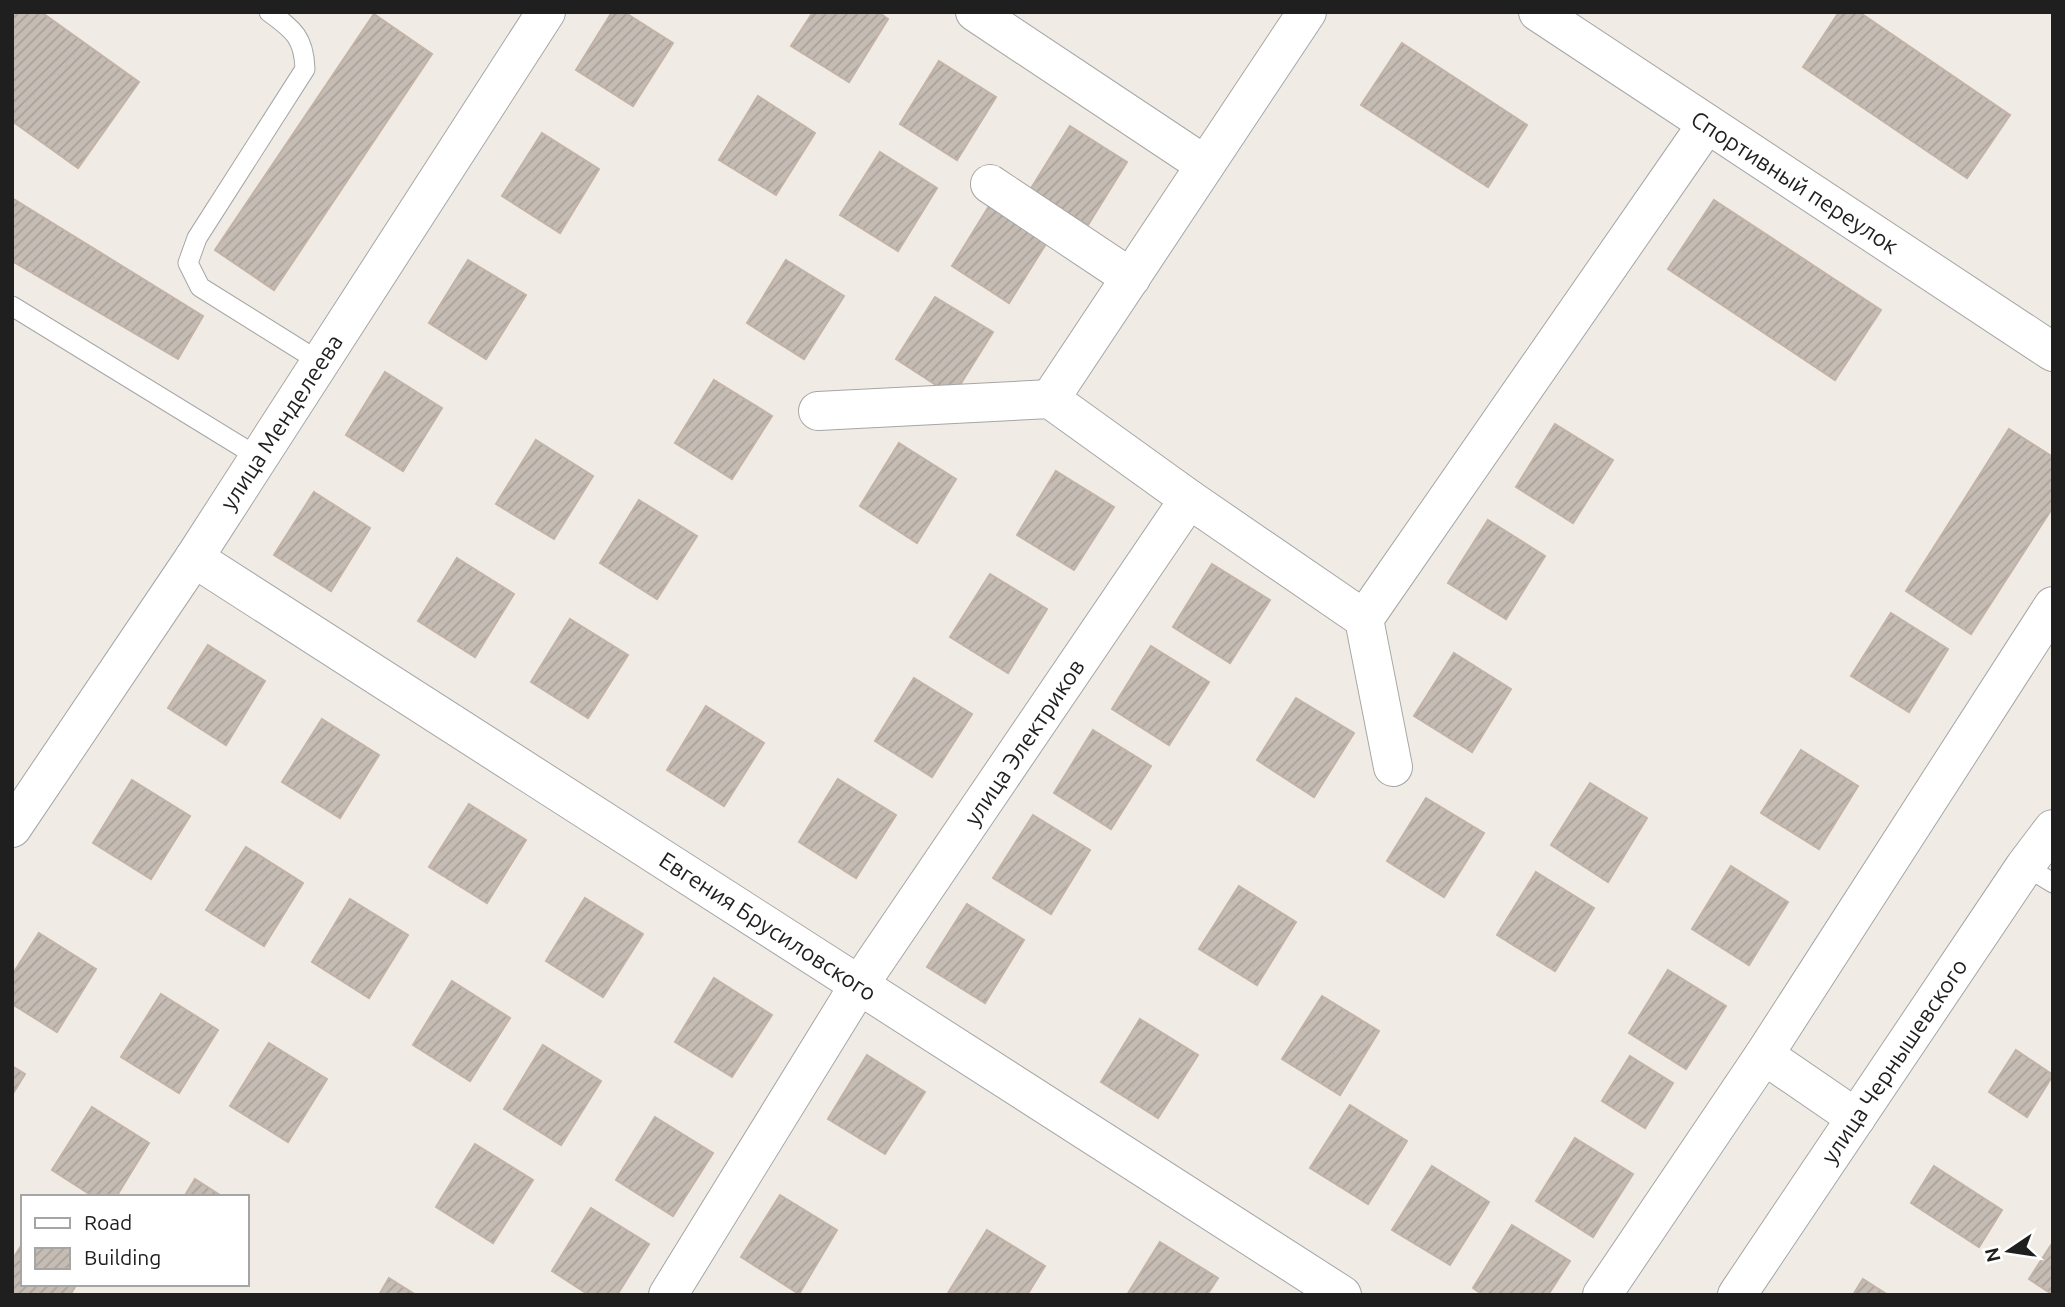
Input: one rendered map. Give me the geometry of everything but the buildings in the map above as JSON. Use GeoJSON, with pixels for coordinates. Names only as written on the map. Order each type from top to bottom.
{"type":"FeatureCollection","features":[{"type":"Feature","properties":{"kind":"street","name":"улица Менделеева"},"geometry":{"type":"LineString","coordinates":[[12,828],[194,558],[546,12]]}},
{"type":"Feature","properties":{"kind":"street"},"geometry":{"type":"LineString","coordinates":[[975,12],[1205,165]]}},
{"type":"Feature","properties":{"kind":"street"},"geometry":{"type":"LineString","coordinates":[[1050,399],[1307,12]]}},
{"type":"Feature","properties":{"kind":"street","name":"Спортивный переулок"},"geometry":{"type":"LineString","coordinates":[[1538,12],[2053,352]]}},
{"type":"Feature","properties":{"kind":"street"},"geometry":{"type":"LineString","coordinates":[[1364,619],[1707,124]]}},
{"type":"Feature","properties":{"kind":"street"},"geometry":{"type":"LineString","coordinates":[[990,184],[1131,278]]}},
{"type":"Feature","properties":{"kind":"street"},"geometry":{"type":"LineString","coordinates":[[818,411],[1050,399],[1189,499],[1364,619],[1393,767]]}},
{"type":"Feature","properties":{"kind":"street","name":"улица Электриков"},"geometry":{"type":"LineString","coordinates":[[668,1295],[859,985],[1189,499]]}},
{"type":"Feature","properties":{"kind":"street","name":"Евгения Брусиловского"},"geometry":{"type":"LineString","coordinates":[[194,558],[1342,1295]]}},
{"type":"Feature","properties":{"kind":"street"},"geometry":{"type":"LineString","coordinates":[[1602,1295],[1764,1055],[2053,606]]}},
{"type":"Feature","properties":{"kind":"street","name":"улица Чернышевского"},"geometry":{"type":"LineString","coordinates":[[1737,1295],[1856,1118],[2039,875],[2053,830]]}},
{"type":"Feature","properties":{"kind":"street"},"geometry":{"type":"LineString","coordinates":[[1764,1055],[1856,1118]]}},
{"type":"Feature","properties":{"kind":"lane"},"geometry":{"type":"LineString","coordinates":[[269,12],[292,28],[305,49],[305,69],[197,238],[188,263],[200,287],[320,362]]}},
{"type":"Feature","properties":{"kind":"lane"},"geometry":{"type":"LineString","coordinates":[[12,306],[258,457]]}}]}
